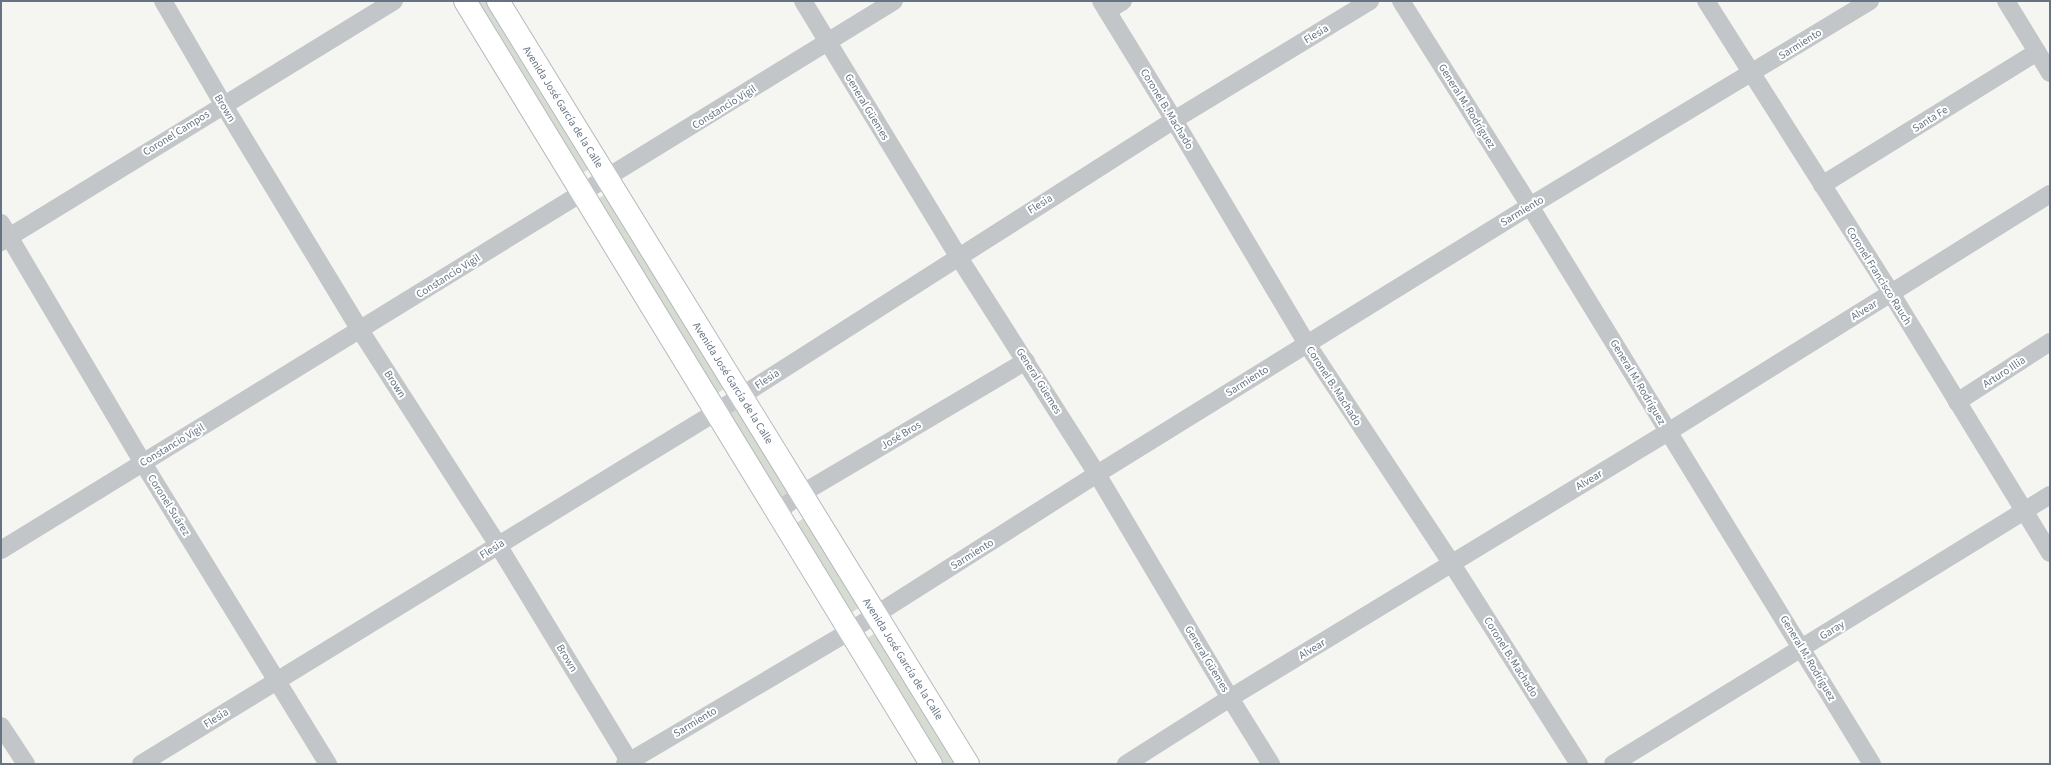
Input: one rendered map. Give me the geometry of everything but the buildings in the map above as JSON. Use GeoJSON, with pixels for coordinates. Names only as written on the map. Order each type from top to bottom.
{"type":"FeatureCollection","features":[{"type":"Feature","properties":{"kind":"main road"},"geometry":{"type":"LineString","coordinates":[[465,1],[778,511],[931,764]]}},
{"type":"Feature","properties":{"kind":"main road","name":"Avenida José García de la Calle"},"geometry":{"type":"LineString","coordinates":[[498,1],[968,764]]}},
{"type":"Feature","properties":{"kind":"street","name":"Brown"},"geometry":{"type":"LineString","coordinates":[[163,1],[222,104],[360,330],[498,545],[628,763]]}},
{"type":"Feature","properties":{"kind":"street","name":"Coronel Campos"},"geometry":{"type":"LineString","coordinates":[[4,234],[394,1]]}},
{"type":"Feature","properties":{"kind":"street","name":"General Güemes"},"geometry":{"type":"LineString","coordinates":[[802,1],[958,256],[1098,474],[1230,698],[1271,764]]}},
{"type":"Feature","properties":{"kind":"street","name":"Constancio Vigil"},"geometry":{"type":"LineString","coordinates":[[1,550],[828,43],[894,1]]}},
{"type":"Feature","properties":{"kind":"street"},"geometry":{"type":"LineString","coordinates":[[1104,6],[1123,1]]}},
{"type":"Feature","properties":{"kind":"street","name":"Flesia"},"geometry":{"type":"LineString","coordinates":[[141,764],[716,412],[958,256],[1174,120],[1370,1]]}},
{"type":"Feature","properties":{"kind":"street","name":"General M. Rodríguez"},"geometry":{"type":"LineString","coordinates":[[1401,1],[1530,206],[1872,764]]}},
{"type":"Feature","properties":{"kind":"street","name":"Coronel Francisco Rauch"},"geometry":{"type":"LineString","coordinates":[[1706,1],[1891,294],[2050,553]]}},
{"type":"Feature","properties":{"kind":"street","name":"Sarmiento"},"geometry":{"type":"LineString","coordinates":[[628,763],[850,631],[1098,474],[1530,206],[1870,1]]}},
{"type":"Feature","properties":{"kind":"street"},"geometry":{"type":"LineString","coordinates":[[2006,1],[2050,73]]}},
{"type":"Feature","properties":{"kind":"street","name":"Coronel B. Machado"},"geometry":{"type":"LineString","coordinates":[[1104,6],[1174,120],[1307,344],[1452,564],[1579,764]]}},
{"type":"Feature","properties":{"kind":"street","name":"Santa Fe"},"geometry":{"type":"LineString","coordinates":[[1822,185],[2037,52]]}},
{"type":"Feature","properties":{"kind":"street","name":"Alvear"},"geometry":{"type":"LineString","coordinates":[[1126,764],[1230,698],[1668,432],[2050,194]]}},
{"type":"Feature","properties":{"kind":"street","name":"Coronel Suárez"},"geometry":{"type":"LineString","coordinates":[[4,234],[328,764]]}},
{"type":"Feature","properties":{"kind":"street","name":"Arturo Illia"},"geometry":{"type":"LineString","coordinates":[[1957,402],[2050,342]]}},
{"type":"Feature","properties":{"kind":"street","name":"José Bros"},"geometry":{"type":"LineString","coordinates":[[778,511],[801,494],[1026,361]]}},
{"type":"Feature","properties":{"kind":"street","name":"Garay"},"geometry":{"type":"LineString","coordinates":[[1613,764],[2050,495]]}},
{"type":"Feature","properties":{"kind":"street"},"geometry":{"type":"LineString","coordinates":[[1,726],[26,764]]}},
{"type":"Feature","properties":{"kind":"shaded area"},"geometry":{"type":"Polygon","coordinates":[[[471,1],[488,1],[592,167],[580,175],[471,1]]]}},
{"type":"Feature","properties":{"kind":"shaded area"},"geometry":{"type":"Polygon","coordinates":[[[604,195],[725,388],[714,396],[593,202],[604,195]]]}},
{"type":"Feature","properties":{"kind":"shaded area"},"geometry":{"type":"Polygon","coordinates":[[[737,408],[792,497],[781,504],[725,415],[737,408]]]}},
{"type":"Feature","properties":{"kind":"shaded area"},"geometry":{"type":"Polygon","coordinates":[[[804,518],[859,608],[847,615],[792,526],[804,518]]]}},
{"type":"Feature","properties":{"kind":"shaded area"},"geometry":{"type":"Polygon","coordinates":[[[875,633],[957,764],[940,764],[863,641],[875,633]]]}}]}
